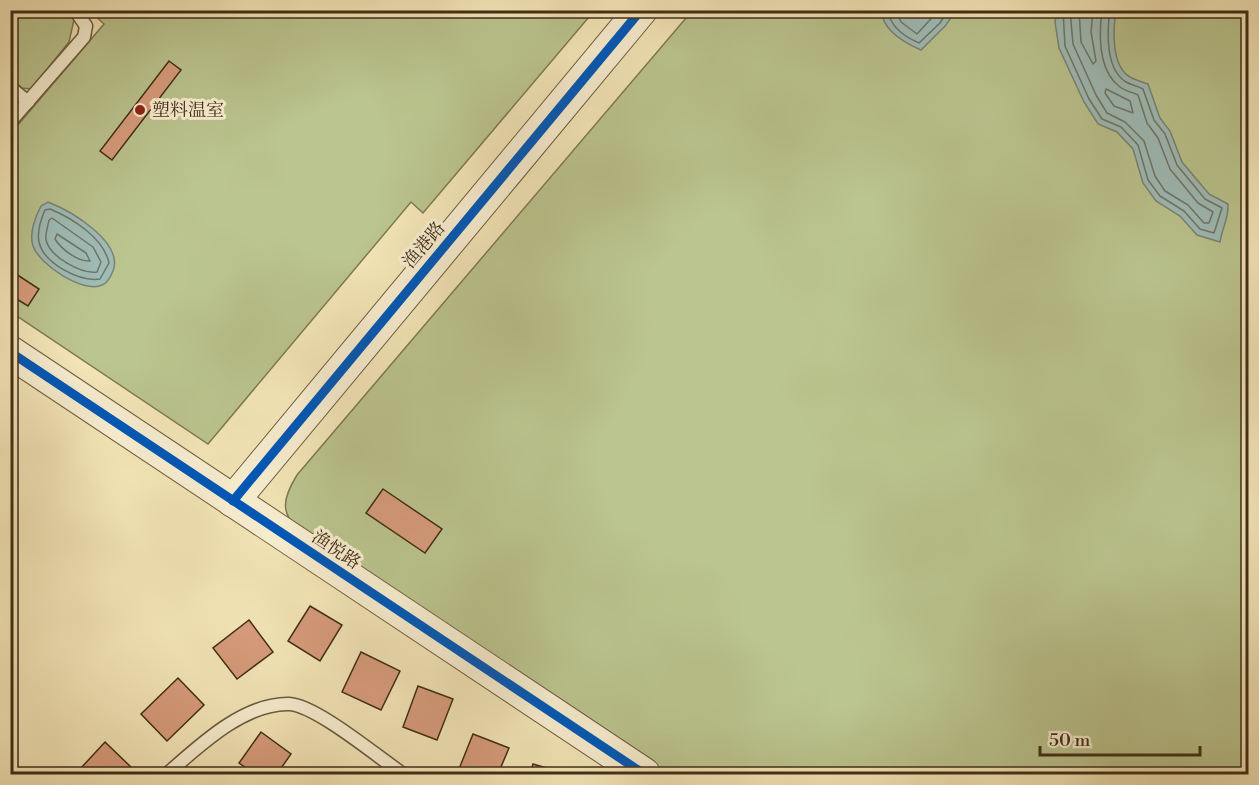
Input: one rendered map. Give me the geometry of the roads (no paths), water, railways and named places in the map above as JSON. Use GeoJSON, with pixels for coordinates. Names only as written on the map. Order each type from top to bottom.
{"type":"FeatureCollection","features":[{"type":"Feature","properties":{"kind":"street","name":"渔港路"},"geometry":{"type":"LineString","coordinates":[[233,501],[641,10]]}},
{"type":"Feature","properties":{"kind":"street","name":"渔悦路"},"geometry":{"type":"LineString","coordinates":[[10,352],[644,774]]}},
{"type":"Feature","properties":{"kind":"lane"},"geometry":{"type":"LineString","coordinates":[[10,122],[84,37],[86,26],[75,10]]}},
{"type":"Feature","properties":{"kind":"lane"},"geometry":{"type":"LineString","coordinates":[[10,87],[28,102]]}},
{"type":"Feature","properties":{"kind":"lane"},"geometry":{"type":"LineString","coordinates":[[166,774],[211,736],[260,709],[290,704],[322,717],[403,774]]}},
{"type":"Feature","properties":{"kind":"water"},"geometry":{"type":"Polygon","coordinates":[[[882,10],[956,11],[945,26],[921,50],[902,40],[890,30],[883,18],[882,10]]]}},
{"type":"Feature","properties":{"kind":"water"},"geometry":{"type":"Polygon","coordinates":[[[1057,11],[1116,11],[1114,37],[1119,65],[1130,77],[1148,84],[1160,118],[1170,131],[1182,162],[1209,194],[1228,204],[1220,242],[1197,235],[1180,216],[1156,201],[1143,183],[1133,149],[1117,132],[1098,124],[1084,102],[1059,48],[1055,22],[1057,11]]]}},
{"type":"Feature","properties":{"kind":"water"},"geometry":{"type":"Polygon","coordinates":[[[48,202],[82,220],[111,249],[114,260],[113,271],[104,284],[94,287],[73,281],[52,269],[37,253],[32,241],[33,226],[41,206],[48,202]]]}},
{"type":"Feature","properties":{"kind":"place","name":"塑料温室"},"geometry":{"type":"Point","coordinates":[140,110]}}]}
